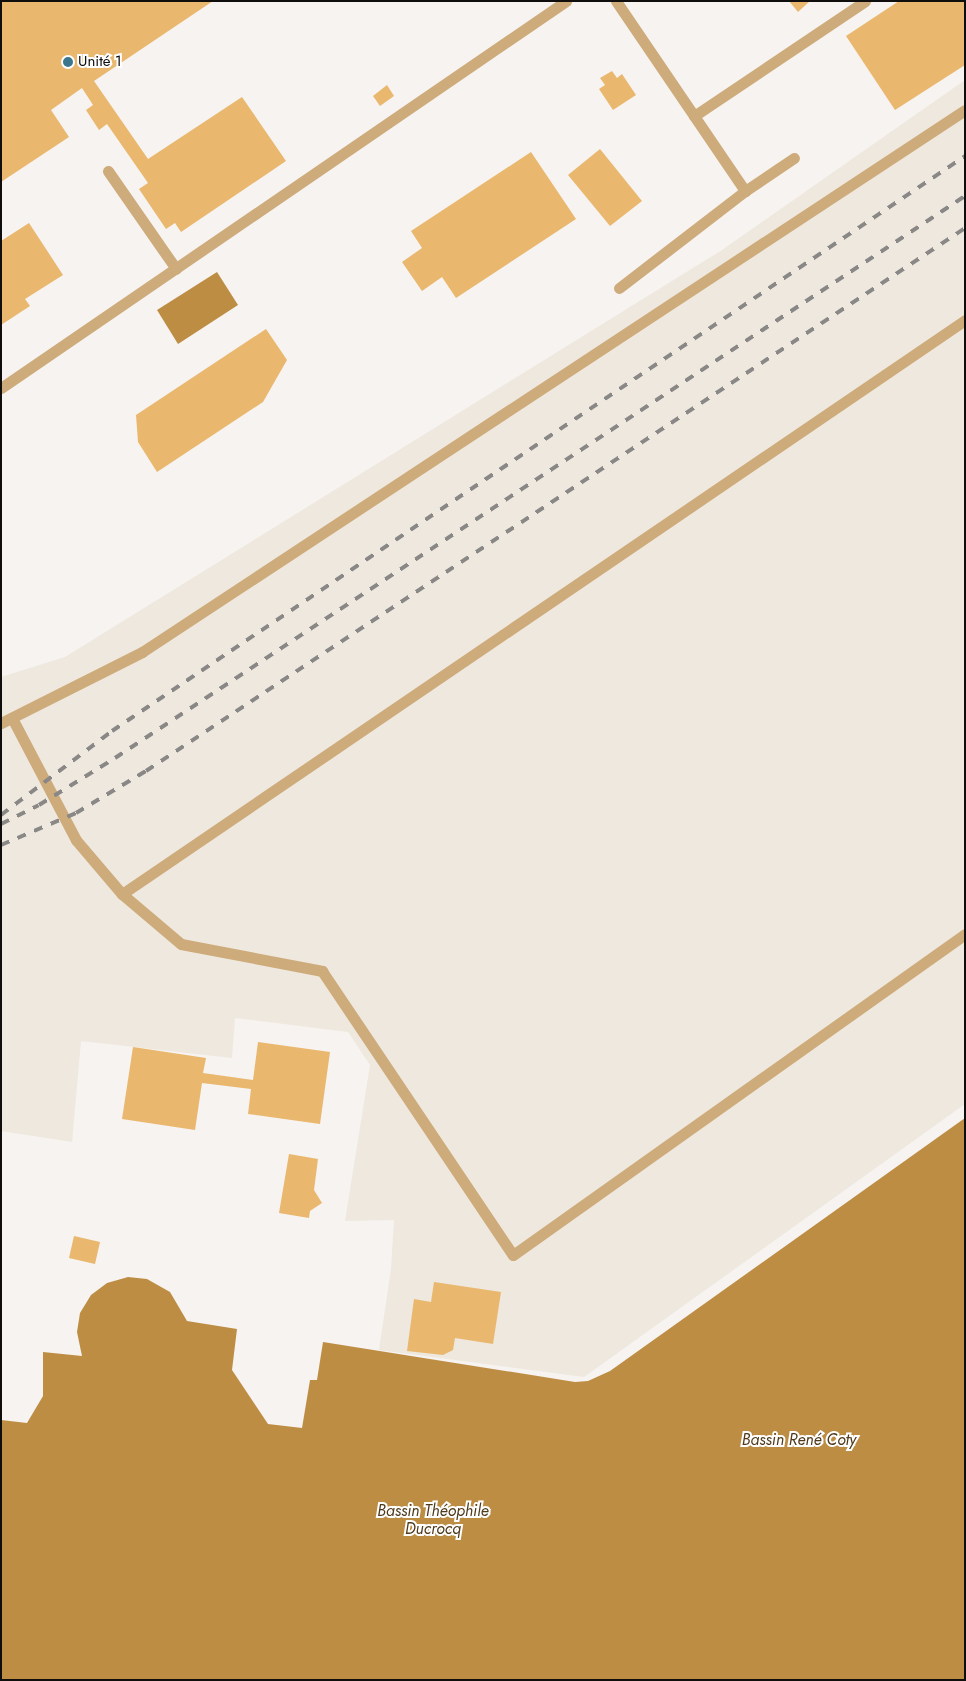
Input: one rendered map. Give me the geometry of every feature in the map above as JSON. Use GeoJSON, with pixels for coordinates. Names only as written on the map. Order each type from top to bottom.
{"type":"FeatureCollection","features":[{"type":"Feature","properties":{"kind":"lane"},"geometry":{"type":"LineString","coordinates":[[1,388],[566,1]]}},
{"type":"Feature","properties":{"kind":"lane"},"geometry":{"type":"LineString","coordinates":[[616,1],[745,191]]}},
{"type":"Feature","properties":{"kind":"lane"},"geometry":{"type":"LineString","coordinates":[[694,116],[865,1]]}},
{"type":"Feature","properties":{"kind":"lane"},"geometry":{"type":"LineString","coordinates":[[965,110],[142,652],[3,721],[76,840],[122,894],[181,944],[322,971],[513,1256],[965,934]]}},
{"type":"Feature","properties":{"kind":"lane"},"geometry":{"type":"LineString","coordinates":[[619,288],[745,191],[794,158]]}},
{"type":"Feature","properties":{"kind":"lane"},"geometry":{"type":"LineString","coordinates":[[108,171],[176,269]]}},
{"type":"Feature","properties":{"kind":"lane"},"geometry":{"type":"LineString","coordinates":[[122,894],[965,320]]}},
{"type":"Feature","properties":{"kind":"shaded area"},"geometry":{"type":"Polygon","coordinates":[[[965,80],[965,1104],[584,1377],[379,1350],[391,1269],[394,1220],[345,1221],[370,1065],[348,1032],[235,1018],[232,1058],[81,1041],[72,1142],[1,1131],[1,677],[65,657],[722,250],[965,80]]]}},
{"type":"Feature","properties":{"kind":"water"},"geometry":{"type":"Polygon","coordinates":[[[217,272],[238,305],[178,344],[157,310],[217,272]]]}},
{"type":"Feature","properties":{"kind":"water"},"geometry":{"type":"Polygon","coordinates":[[[965,1118],[965,1680],[1,1680],[1,1420],[27,1423],[43,1396],[43,1352],[82,1356],[77,1332],[80,1313],[91,1295],[107,1283],[128,1277],[147,1279],[170,1292],[187,1321],[237,1329],[232,1370],[268,1424],[302,1428],[310,1380],[317,1380],[323,1342],[575,1382],[588,1381],[610,1371],[965,1118]]]}},
{"type":"Feature","properties":{"kind":"building"},"geometry":{"type":"Polygon","coordinates":[[[1,1],[213,1],[94,81],[148,159],[242,97],[286,161],[181,232],[175,223],[166,229],[139,189],[148,183],[107,124],[99,130],[86,110],[93,105],[82,88],[51,110],[69,137],[1,182],[1,1]]]}},
{"type":"Feature","properties":{"kind":"building"},"geometry":{"type":"Polygon","coordinates":[[[789,1],[810,1],[798,12],[789,1]]]}},
{"type":"Feature","properties":{"kind":"building"},"geometry":{"type":"Polygon","coordinates":[[[899,1],[965,1],[965,65],[895,110],[846,36],[899,1]]]}},
{"type":"Feature","properties":{"kind":"building"},"geometry":{"type":"Polygon","coordinates":[[[612,71],[617,78],[622,74],[636,95],[613,110],[599,89],[605,85],[600,78],[612,71]]]}},
{"type":"Feature","properties":{"kind":"building"},"geometry":{"type":"Polygon","coordinates":[[[387,85],[394,96],[380,106],[373,96],[387,85]]]}},
{"type":"Feature","properties":{"kind":"building"},"geometry":{"type":"Polygon","coordinates":[[[600,149],[642,201],[610,226],[568,175],[600,149]]]}},
{"type":"Feature","properties":{"kind":"building"},"geometry":{"type":"Polygon","coordinates":[[[531,152],[576,219],[456,298],[442,277],[422,291],[402,262],[422,248],[411,231],[531,152]]]}},
{"type":"Feature","properties":{"kind":"building"},"geometry":{"type":"Polygon","coordinates":[[[29,223],[63,275],[25,299],[30,306],[1,325],[1,241],[29,223]]]}},
{"type":"Feature","properties":{"kind":"building"},"geometry":{"type":"Polygon","coordinates":[[[266,329],[287,360],[263,402],[157,472],[138,442],[136,415],[266,329]]]}},
{"type":"Feature","properties":{"kind":"building"},"geometry":{"type":"Polygon","coordinates":[[[258,1042],[330,1052],[320,1124],[248,1114],[251,1089],[202,1083],[195,1130],[122,1119],[133,1047],[206,1058],[203,1073],[253,1080],[258,1042]]]}},
{"type":"Feature","properties":{"kind":"building"},"geometry":{"type":"Polygon","coordinates":[[[289,1154],[318,1159],[314,1190],[322,1203],[310,1211],[309,1218],[279,1213],[289,1154]]]}},
{"type":"Feature","properties":{"kind":"building"},"geometry":{"type":"Polygon","coordinates":[[[74,1236],[100,1242],[95,1264],[69,1258],[74,1236]]]}},
{"type":"Feature","properties":{"kind":"building"},"geometry":{"type":"Polygon","coordinates":[[[434,1282],[501,1292],[493,1344],[455,1338],[453,1350],[443,1355],[407,1351],[414,1299],[431,1302],[434,1282]]]}},
{"type":"Feature","properties":{"kind":"railway"},"geometry":{"type":"LineString","coordinates":[[1,815],[112,731],[965,156]]}},
{"type":"Feature","properties":{"kind":"railway"},"geometry":{"type":"LineString","coordinates":[[1,824],[39,805],[115,758],[965,196]]}},
{"type":"Feature","properties":{"kind":"railway"},"geometry":{"type":"LineString","coordinates":[[1,845],[76,813],[146,771],[965,228]]}},
{"type":"Feature","properties":{"kind":"place","name":"Unité 1"},"geometry":{"type":"Point","coordinates":[68,62]}},
{"type":"Feature","properties":{"kind":"water label","name":"Bassin René Coty"},"geometry":{"type":"Point","coordinates":[799,1440]}},
{"type":"Feature","properties":{"kind":"water label","name":"Bassin Théophile Ducrocq"},"geometry":{"type":"Point","coordinates":[433,1520]}}]}
